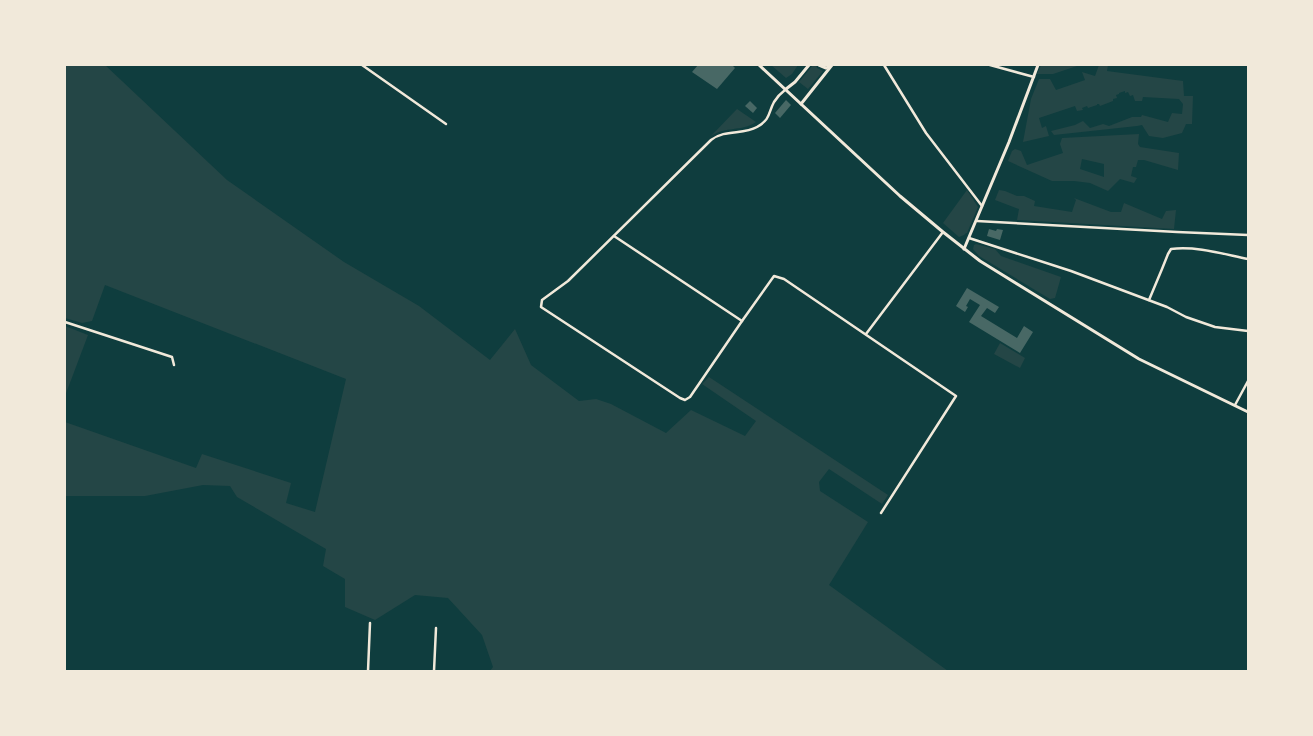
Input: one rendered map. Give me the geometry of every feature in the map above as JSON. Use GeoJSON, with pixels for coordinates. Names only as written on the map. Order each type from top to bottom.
{"type":"FeatureCollection","features":[{"type":"Feature","properties":{"kind":"main road"},"geometry":{"type":"LineString","coordinates":[[759,65],[900,196],[980,261],[1139,358],[1248,412]]}},
{"type":"Feature","properties":{"kind":"main road"},"geometry":{"type":"LineString","coordinates":[[786,89],[795,82],[808,65]]}},
{"type":"Feature","properties":{"kind":"main road"},"geometry":{"type":"LineString","coordinates":[[819,65],[826,68],[832,66]]}},
{"type":"Feature","properties":{"kind":"main road"},"geometry":{"type":"LineString","coordinates":[[964,249],[1038,65]]}},
{"type":"Feature","properties":{"kind":"main road"},"geometry":{"type":"LineString","coordinates":[[801,104],[832,66]]}},
{"type":"Feature","properties":{"kind":"street"},"geometry":{"type":"LineString","coordinates":[[362,65],[446,124]]}},
{"type":"Feature","properties":{"kind":"street"},"geometry":{"type":"LineString","coordinates":[[884,65],[926,133],[982,206]]}},
{"type":"Feature","properties":{"kind":"street"},"geometry":{"type":"LineString","coordinates":[[990,65],[1034,77]]}},
{"type":"Feature","properties":{"kind":"street"},"geometry":{"type":"LineString","coordinates":[[786,89],[774,101],[771,111],[763,122],[752,129],[725,133],[711,140],[568,281],[542,300],[541,306],[685,400],[690,397],[774,276],[784,279],[956,396],[881,514]]}},
{"type":"Feature","properties":{"kind":"street"},"geometry":{"type":"LineString","coordinates":[[976,221],[1248,235]]}},
{"type":"Feature","properties":{"kind":"street"},"geometry":{"type":"LineString","coordinates":[[866,334],[943,232]]}},
{"type":"Feature","properties":{"kind":"street"},"geometry":{"type":"LineString","coordinates":[[614,236],[742,321]]}},
{"type":"Feature","properties":{"kind":"street"},"geometry":{"type":"LineString","coordinates":[[969,238],[1071,271],[1215,327],[1248,331]]}},
{"type":"Feature","properties":{"kind":"street"},"geometry":{"type":"LineString","coordinates":[[1149,300],[1171,249],[1188,249],[1248,259]]}},
{"type":"Feature","properties":{"kind":"street"},"geometry":{"type":"LineString","coordinates":[[65,322],[172,356],[174,365]]}},
{"type":"Feature","properties":{"kind":"street"},"geometry":{"type":"LineString","coordinates":[[1235,405],[1248,381]]}},
{"type":"Feature","properties":{"kind":"street"},"geometry":{"type":"LineString","coordinates":[[368,671],[370,623]]}},
{"type":"Feature","properties":{"kind":"street"},"geometry":{"type":"LineString","coordinates":[[434,671],[436,628]]}},
{"type":"Feature","properties":{"kind":"shaded area"},"geometry":{"type":"Polygon","coordinates":[[[65,65],[105,65],[227,180],[344,262],[419,306],[490,360],[515,329],[531,365],[579,401],[596,399],[611,404],[666,433],[691,410],[745,436],[756,421],[702,384],[709,377],[888,495],[882,504],[829,469],[819,482],[820,491],[868,522],[829,585],[948,671],[490,671],[493,667],[482,635],[448,598],[415,595],[375,620],[345,607],[345,579],[323,566],[326,549],[237,497],[230,486],[203,485],[145,496],[65,496],[65,422],[196,468],[202,454],[291,483],[286,503],[315,512],[346,379],[105,285],[92,321],[82,323],[65,318],[65,65]]]}},
{"type":"Feature","properties":{"kind":"shaded area"},"geometry":{"type":"Polygon","coordinates":[[[771,65],[798,65],[792,74],[786,78],[771,65]]]}},
{"type":"Feature","properties":{"kind":"shaded area"},"geometry":{"type":"Polygon","coordinates":[[[813,65],[816,65],[817,68],[823,71],[808,89],[799,82],[813,65]]]}},
{"type":"Feature","properties":{"kind":"shaded area"},"geometry":{"type":"Polygon","coordinates":[[[1041,65],[1080,65],[1053,74],[1037,74],[1041,65]]]}},
{"type":"Feature","properties":{"kind":"shaded area"},"geometry":{"type":"Polygon","coordinates":[[[1099,65],[1108,65],[1107,71],[1183,81],[1184,96],[1193,96],[1192,124],[1186,124],[1182,133],[1163,138],[1149,136],[1142,125],[1054,135],[1051,131],[1083,121],[1090,128],[1103,124],[1109,126],[1132,117],[1141,117],[1142,115],[1168,122],[1172,113],[1182,114],[1183,104],[1179,99],[1143,97],[1142,101],[1135,101],[1133,95],[1130,96],[1125,91],[1116,95],[1117,98],[1113,99],[1113,101],[1100,106],[1097,104],[1088,108],[1087,106],[1082,108],[1083,110],[1077,111],[1075,106],[1039,118],[1042,128],[1046,126],[1049,136],[1023,142],[1031,99],[1039,79],[1050,79],[1056,90],[1085,80],[1082,72],[1095,76],[1099,65]]]}},
{"type":"Feature","properties":{"kind":"shaded area"},"geometry":{"type":"Polygon","coordinates":[[[737,109],[756,122],[745,127],[722,131],[711,136],[737,109]]]}},
{"type":"Feature","properties":{"kind":"shaded area"},"geometry":{"type":"Polygon","coordinates":[[[1139,134],[1138,144],[1140,147],[1179,153],[1178,170],[1138,160],[1136,167],[1133,167],[1131,176],[1137,178],[1134,183],[1120,179],[1108,191],[1090,183],[1052,181],[1008,161],[1012,151],[1015,149],[1021,151],[1027,165],[1063,153],[1060,144],[1062,138],[1139,134]],[[1082,159],[1080,169],[1104,177],[1104,164],[1082,159]]]}},
{"type":"Feature","properties":{"kind":"shaded area"},"geometry":{"type":"Polygon","coordinates":[[[967,190],[978,207],[967,233],[959,237],[943,223],[967,190]]]}},
{"type":"Feature","properties":{"kind":"shaded area"},"geometry":{"type":"Polygon","coordinates":[[[999,190],[1017,196],[1024,196],[1035,201],[1034,206],[1072,212],[1076,200],[1074,198],[1111,212],[1121,212],[1124,203],[1162,219],[1166,211],[1176,210],[1174,229],[1017,220],[1019,209],[995,200],[999,190]]]}},
{"type":"Feature","properties":{"kind":"shaded area"},"geometry":{"type":"Polygon","coordinates":[[[976,244],[995,249],[1001,256],[1061,277],[1055,298],[1050,299],[979,256],[973,249],[976,244]]]}},
{"type":"Feature","properties":{"kind":"shaded area"},"geometry":{"type":"Polygon","coordinates":[[[65,326],[88,335],[65,396],[65,326]]]}},
{"type":"Feature","properties":{"kind":"shaded area"},"geometry":{"type":"Polygon","coordinates":[[[1000,343],[1025,358],[1020,368],[994,354],[1000,343]]]}},
{"type":"Feature","properties":{"kind":"building"},"geometry":{"type":"Polygon","coordinates":[[[698,65],[732,65],[735,68],[717,89],[692,72],[698,65]]]}},
{"type":"Feature","properties":{"kind":"building"},"geometry":{"type":"Polygon","coordinates":[[[786,100],[791,105],[780,118],[775,113],[786,100]]]}},
{"type":"Feature","properties":{"kind":"building"},"geometry":{"type":"Polygon","coordinates":[[[750,101],[757,108],[753,113],[745,106],[750,101]]]}},
{"type":"Feature","properties":{"kind":"building"},"geometry":{"type":"Polygon","coordinates":[[[989,229],[1003,230],[1000,240],[987,236],[989,229]]]}},
{"type":"Feature","properties":{"kind":"building"},"geometry":{"type":"Polygon","coordinates":[[[967,288],[999,307],[995,313],[987,308],[981,316],[1017,338],[1024,326],[1033,332],[1020,353],[969,322],[980,305],[970,299],[965,312],[956,306],[967,288]]]}}]}
